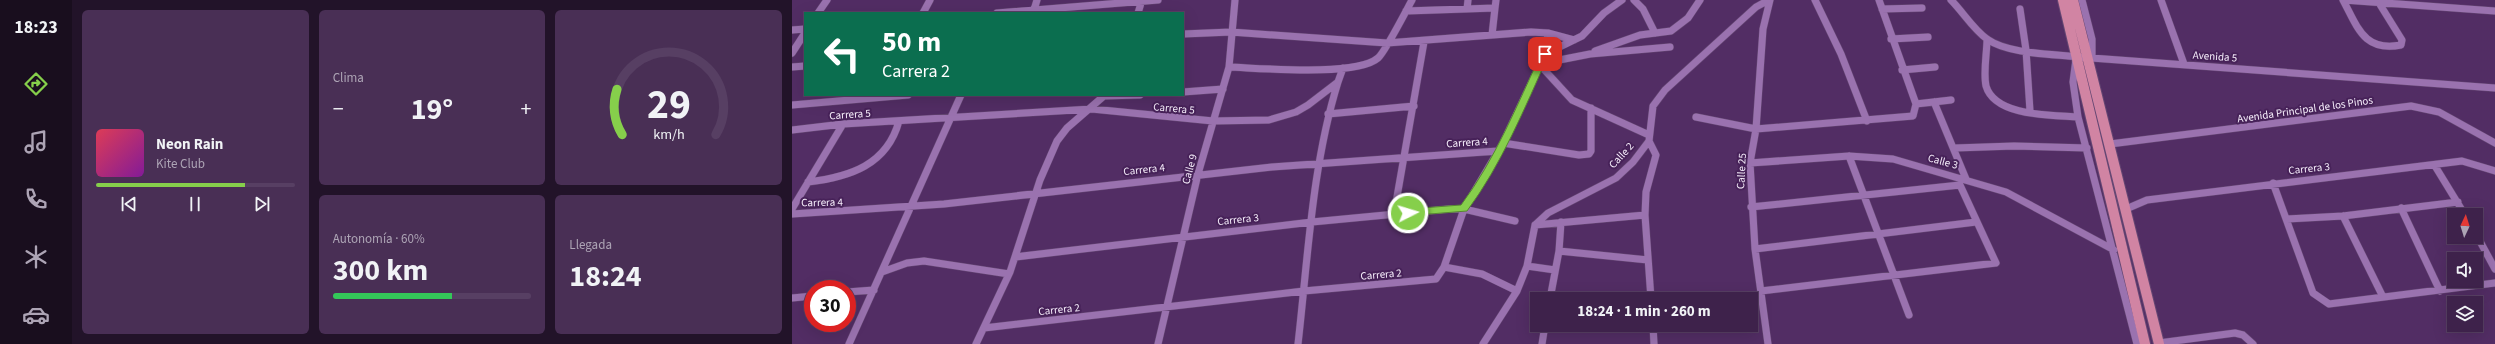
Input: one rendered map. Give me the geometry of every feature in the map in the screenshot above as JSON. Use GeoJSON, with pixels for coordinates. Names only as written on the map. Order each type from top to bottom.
{"type":"FeatureCollection","features":[{"type":"Feature","properties":{"kind":"main road"},"geometry":{"type":"LineString","coordinates":[[2063,0],[2078,57],[2145,344]]}},
{"type":"Feature","properties":{"kind":"main road"},"geometry":{"type":"LineString","coordinates":[[2073,0],[2090,57],[2159,343]]}},
{"type":"Feature","properties":{"kind":"street"},"geometry":{"type":"LineString","coordinates":[[819,12],[827,0]]}},
{"type":"Feature","properties":{"kind":"street"},"geometry":{"type":"LineString","coordinates":[[924,12],[930,0]]}},
{"type":"Feature","properties":{"kind":"street"},"geometry":{"type":"LineString","coordinates":[[1037,0],[1034,12],[1158,0]]}},
{"type":"Feature","properties":{"kind":"street","name":"Calle 9"},"geometry":{"type":"LineString","coordinates":[[1158,344],[1198,174],[1229,67],[1235,0]]}},
{"type":"Feature","properties":{"kind":"street"},"geometry":{"type":"LineString","coordinates":[[1229,67],[1344,68],[1372,63],[1378,58],[1412,0]]}},
{"type":"Feature","properties":{"kind":"street"},"geometry":{"type":"LineString","coordinates":[[1467,9],[1468,0]]}},
{"type":"Feature","properties":{"kind":"street"},"geometry":{"type":"LineString","coordinates":[[1492,35],[1496,0]]}},
{"type":"Feature","properties":{"kind":"street"},"geometry":{"type":"LineString","coordinates":[[1545,54],[1574,40],[1588,31],[1604,13],[1622,0]]}},
{"type":"Feature","properties":{"kind":"street"},"geometry":{"type":"LineString","coordinates":[[1634,0],[1643,9],[1655,33]]}},
{"type":"Feature","properties":{"kind":"street"},"geometry":{"type":"LineString","coordinates":[[1590,54],[1623,41],[1655,33],[1665,33],[1678,27],[1688,18],[1700,0]]}},
{"type":"Feature","properties":{"kind":"street","name":"Calle 2"},"geometry":{"type":"LineString","coordinates":[[1535,225],[1548,213],[1616,178],[1633,162],[1649,138],[1653,106],[1665,90],[1754,3],[1769,0]]}},
{"type":"Feature","properties":{"kind":"street","name":"Calle 25"},"geometry":{"type":"LineString","coordinates":[[1768,344],[1755,249],[1751,207],[1750,163],[1756,129],[1763,29],[1769,0]]}},
{"type":"Feature","properties":{"kind":"street"},"geometry":{"type":"LineString","coordinates":[[1815,0],[1841,54],[1867,121]]}},
{"type":"Feature","properties":{"kind":"street"},"geometry":{"type":"LineString","coordinates":[[1696,117],[1756,129],[1913,116],[1916,111],[1916,104],[1902,70],[1879,0]]}},
{"type":"Feature","properties":{"kind":"street","name":"Avenida 5"},"geometry":{"type":"LineString","coordinates":[[1951,0],[1987,39],[1998,44],[2026,50],[2078,57],[2495,88]]}},
{"type":"Feature","properties":{"kind":"street"},"geometry":{"type":"LineString","coordinates":[[2082,0],[2092,39],[2090,57]]}},
{"type":"Feature","properties":{"kind":"street"},"geometry":{"type":"LineString","coordinates":[[2161,0],[2184,64]]}},
{"type":"Feature","properties":{"kind":"street"},"geometry":{"type":"LineString","coordinates":[[2344,0],[2366,41],[2376,46],[2401,45],[2402,40],[2379,3]]}},
{"type":"Feature","properties":{"kind":"street"},"geometry":{"type":"LineString","coordinates":[[2344,0],[2495,11]]}},
{"type":"Feature","properties":{"kind":"street"},"geometry":{"type":"LineString","coordinates":[[1138,12],[1142,1]]}},
{"type":"Feature","properties":{"kind":"street"},"geometry":{"type":"LineString","coordinates":[[1406,11],[1495,8]]}},
{"type":"Feature","properties":{"kind":"street"},"geometry":{"type":"LineString","coordinates":[[1882,9],[1922,8]]}},
{"type":"Feature","properties":{"kind":"street"},"geometry":{"type":"LineString","coordinates":[[2020,8],[2026,50],[2030,111]]}},
{"type":"Feature","properties":{"kind":"street"},"geometry":{"type":"LineString","coordinates":[[792,30],[804,29]]}},
{"type":"Feature","properties":{"kind":"street"},"geometry":{"type":"LineString","coordinates":[[1184,34],[1231,32],[1387,43],[1424,42],[1531,32],[1548,33],[1574,40]]}},
{"type":"Feature","properties":{"kind":"street"},"geometry":{"type":"LineString","coordinates":[[1545,54],[1548,33]]}},
{"type":"Feature","properties":{"kind":"street"},"geometry":{"type":"LineString","coordinates":[[792,53],[804,35]]}},
{"type":"Feature","properties":{"kind":"street"},"geometry":{"type":"LineString","coordinates":[[1892,39],[1928,37]]}},
{"type":"Feature","properties":{"kind":"street"},"geometry":{"type":"LineString","coordinates":[[1987,39],[1986,85],[1987,91],[1991,96],[2018,112],[2030,111],[2078,117]]}},
{"type":"Feature","properties":{"kind":"street"},"geometry":{"type":"LineString","coordinates":[[1394,214],[1424,42]]}},
{"type":"Feature","properties":{"kind":"street"},"geometry":{"type":"LineString","coordinates":[[1650,292],[1645,215],[1646,192],[1656,155],[1649,138],[1563,92],[1539,64],[1590,54],[1670,47]]}},
{"type":"Feature","properties":{"kind":"street","name":"Carrera 2"},"geometry":{"type":"LineString","coordinates":[[984,328],[1304,291],[1428,281],[1436,279],[1444,267],[1464,209],[1475,193],[1503,143],[1545,54]]}},
{"type":"Feature","properties":{"kind":"street"},"geometry":{"type":"LineString","coordinates":[[2078,57],[2074,61],[2073,82],[2078,117],[2114,250],[2137,344]]}},
{"type":"Feature","properties":{"kind":"street"},"geometry":{"type":"LineString","coordinates":[[792,67],[804,66]]}},
{"type":"Feature","properties":{"kind":"street"},"geometry":{"type":"LineString","coordinates":[[1902,70],[1934,67]]}},
{"type":"Feature","properties":{"kind":"street","name":"Carrera 5"},"geometry":{"type":"LineString","coordinates":[[792,130],[843,124],[1092,109],[1214,121],[1269,120],[1284,116],[1308,105],[1338,82],[1344,68]]}},
{"type":"Feature","properties":{"kind":"street"},"geometry":{"type":"LineString","coordinates":[[1298,344],[1319,162],[1328,114],[1338,82]]}},
{"type":"Feature","properties":{"kind":"street"},"geometry":{"type":"LineString","coordinates":[[1184,92],[1223,89]]}},
{"type":"Feature","properties":{"kind":"street"},"geometry":{"type":"LineString","coordinates":[[792,105],[896,96]]}},
{"type":"Feature","properties":{"kind":"street"},"geometry":{"type":"LineString","coordinates":[[849,344],[949,118],[960,96]]}},
{"type":"Feature","properties":{"kind":"street"},"geometry":{"type":"LineString","coordinates":[[976,344],[1009,274],[1036,192],[1057,140],[1070,126],[1092,109],[1105,96]]}},
{"type":"Feature","properties":{"kind":"street"},"geometry":{"type":"LineString","coordinates":[[1916,104],[1951,100]]}},
{"type":"Feature","properties":{"kind":"street"},"geometry":{"type":"LineString","coordinates":[[1934,102],[1955,148],[1966,179]]}},
{"type":"Feature","properties":{"kind":"street"},"geometry":{"type":"LineString","coordinates":[[1328,114],[1414,106]]}},
{"type":"Feature","properties":{"kind":"street","name":"Avenida Principal de los Pinos"},"geometry":{"type":"LineString","coordinates":[[2110,144],[2411,106],[2439,112],[2495,144]]}},
{"type":"Feature","properties":{"kind":"street"},"geometry":{"type":"LineString","coordinates":[[1503,143],[1579,155],[1589,154],[1591,152],[1591,108]]}},
{"type":"Feature","properties":{"kind":"street"},"geometry":{"type":"LineString","coordinates":[[808,182],[830,179],[874,161],[893,141],[899,121]]}},
{"type":"Feature","properties":{"kind":"street"},"geometry":{"type":"LineString","coordinates":[[792,209],[843,124]]}},
{"type":"Feature","properties":{"kind":"street"},"geometry":{"type":"LineString","coordinates":[[1955,148],[2014,146],[2087,148]]}},
{"type":"Feature","properties":{"kind":"street","name":"Carrera 4"},"geometry":{"type":"LineString","coordinates":[[792,214],[860,212],[1319,162],[1404,158],[1498,151]]}},
{"type":"Feature","properties":{"kind":"street"},"geometry":{"type":"LineString","coordinates":[[1849,156],[1909,315]]}},
{"type":"Feature","properties":{"kind":"street","name":"Calle 3"},"geometry":{"type":"LineString","coordinates":[[1750,163],[1849,156],[1893,160],[1966,179],[2006,192],[2027,202],[2105,247],[2114,250]]}},
{"type":"Feature","properties":{"kind":"street","name":"Carrera 3"},"geometry":{"type":"LineString","coordinates":[[2126,209],[2147,200],[2273,183],[2435,166],[2462,161],[2474,163],[2495,171]]}},
{"type":"Feature","properties":{"kind":"street"},"geometry":{"type":"LineString","coordinates":[[2435,166],[2461,208]]}},
{"type":"Feature","properties":{"kind":"street"},"geometry":{"type":"LineString","coordinates":[[2273,183],[2313,293],[2328,304],[2440,292],[2495,283]]}},
{"type":"Feature","properties":{"kind":"street"},"geometry":{"type":"LineString","coordinates":[[1751,207],[1960,185],[1996,263],[1761,291]]}},
{"type":"Feature","properties":{"kind":"street"},"geometry":{"type":"LineString","coordinates":[[2287,219],[2343,216],[2458,202]]}},
{"type":"Feature","properties":{"kind":"street"},"geometry":{"type":"LineString","coordinates":[[2401,208],[2440,292]]}},
{"type":"Feature","properties":{"kind":"street","name":"Carrera 3"},"geometry":{"type":"LineString","coordinates":[[1015,257],[1183,236],[1394,214],[1464,209],[1515,221]]}},
{"type":"Feature","properties":{"kind":"street"},"geometry":{"type":"LineString","coordinates":[[1483,344],[1517,291],[1527,266],[1535,225],[1645,215]]}},
{"type":"Feature","properties":{"kind":"street"},"geometry":{"type":"LineString","coordinates":[[2343,216],[2383,297]]}},
{"type":"Feature","properties":{"kind":"street"},"geometry":{"type":"LineString","coordinates":[[1551,292],[1559,251],[1561,222]]}},
{"type":"Feature","properties":{"kind":"street"},"geometry":{"type":"LineString","coordinates":[[1755,249],[1976,222]]}},
{"type":"Feature","properties":{"kind":"street"},"geometry":{"type":"LineString","coordinates":[[2481,244],[2495,269]]}},
{"type":"Feature","properties":{"kind":"street"},"geometry":{"type":"LineString","coordinates":[[1559,251],[1648,260]]}},
{"type":"Feature","properties":{"kind":"street"},"geometry":{"type":"LineString","coordinates":[[882,272],[903,264],[924,261],[1009,274]]}},
{"type":"Feature","properties":{"kind":"street"},"geometry":{"type":"LineString","coordinates":[[1527,266],[1555,270]]}},
{"type":"Feature","properties":{"kind":"street"},"geometry":{"type":"LineString","coordinates":[[1444,267],[1482,274],[1517,291]]}},
{"type":"Feature","properties":{"kind":"street"},"geometry":{"type":"LineString","coordinates":[[856,291],[874,290]]}},
{"type":"Feature","properties":{"kind":"street"},"geometry":{"type":"LineString","coordinates":[[792,298],[804,297]]}},
{"type":"Feature","properties":{"kind":"street"},"geometry":{"type":"LineString","coordinates":[[1542,344],[1544,332]]}},
{"type":"Feature","properties":{"kind":"street"},"geometry":{"type":"LineString","coordinates":[[1653,332],[1654,344]]}},
{"type":"Feature","properties":{"kind":"street"},"geometry":{"type":"LineString","coordinates":[[2159,343],[2235,333],[2243,335],[2253,344]]}},
{"type":"Feature","properties":{"kind":"route"},"geometry":{"type":"LineString","coordinates":[[1408,213],[1464,209],[1475,193],[1503,143],[1545,54]]}}]}
